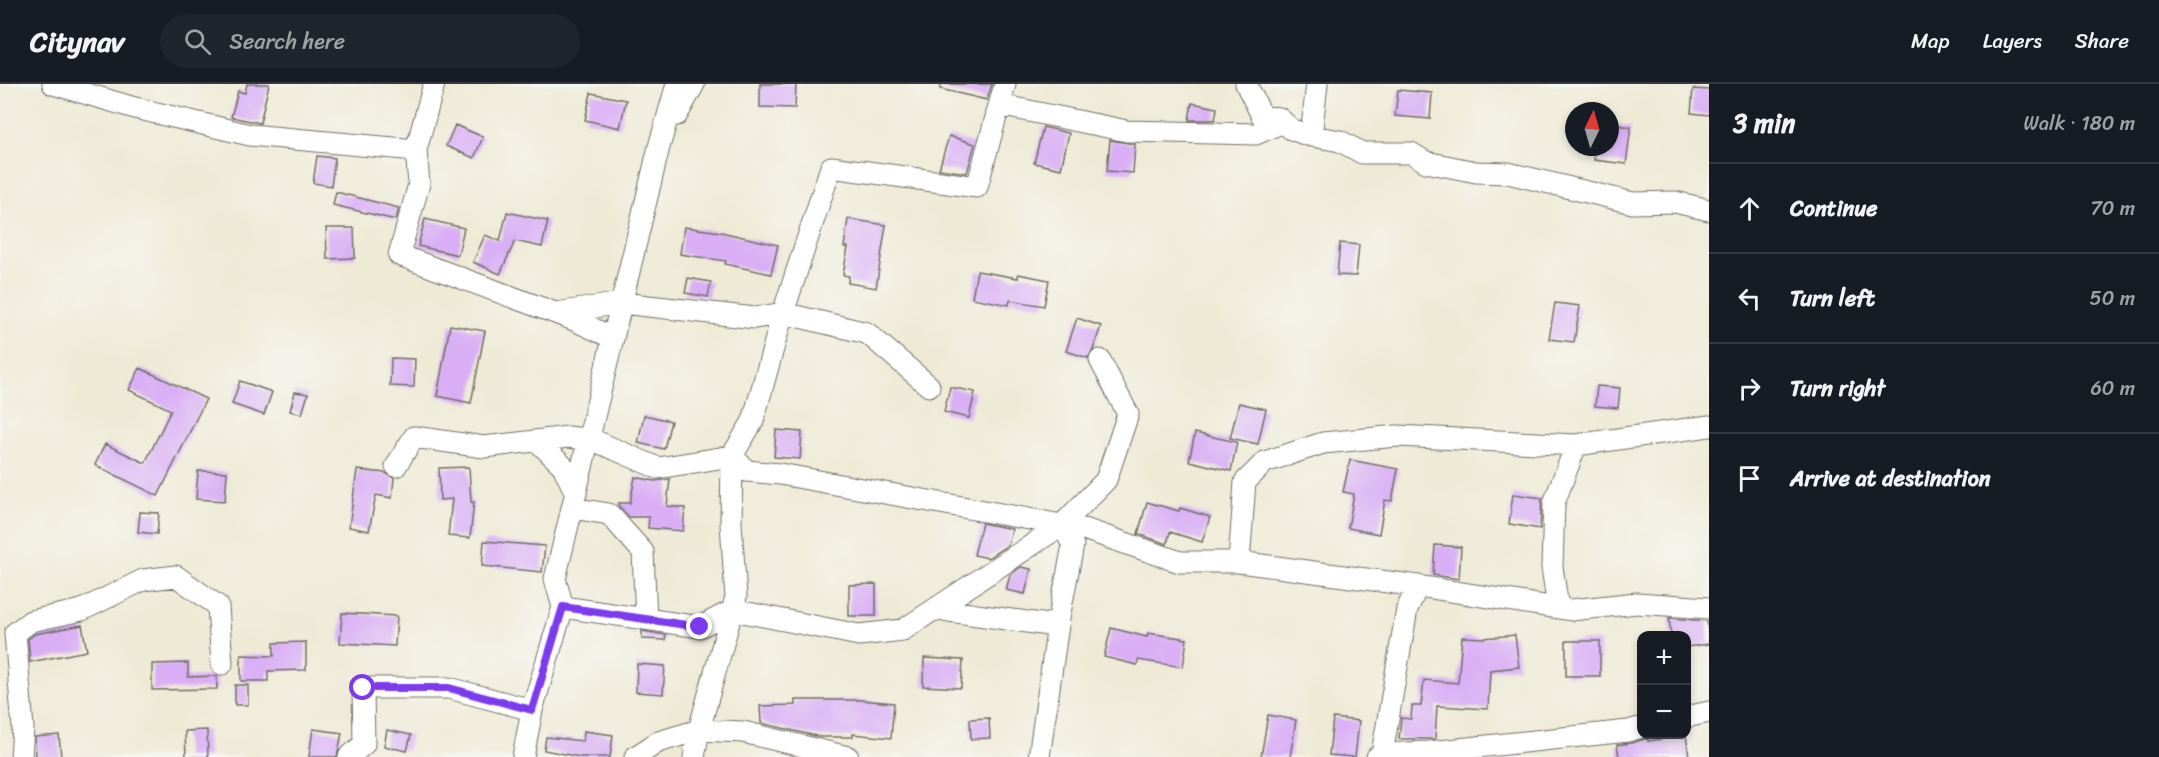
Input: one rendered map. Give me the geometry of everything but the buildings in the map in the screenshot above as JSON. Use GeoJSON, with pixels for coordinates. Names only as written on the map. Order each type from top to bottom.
{"type":"FeatureCollection","features":[{"type":"Feature","properties":{"kind":"street"},"geometry":{"type":"LineString","coordinates":[[53,84],[135,108],[250,135],[416,150]]}},
{"type":"Feature","properties":{"kind":"street"},"geometry":{"type":"LineString","coordinates":[[434,84],[416,150],[419,184],[399,255],[555,313],[613,338]]}},
{"type":"Feature","properties":{"kind":"street"},"geometry":{"type":"LineString","coordinates":[[522,757],[532,710],[563,607],[555,579],[659,147],[677,84]]}},
{"type":"Feature","properties":{"kind":"street"},"geometry":{"type":"LineString","coordinates":[[659,147],[694,84]]}},
{"type":"Feature","properties":{"kind":"street"},"geometry":{"type":"LineString","coordinates":[[694,757],[699,730],[736,597],[731,524],[732,456],[753,421],[783,313],[831,167],[977,187],[1005,84]]}},
{"type":"Feature","properties":{"kind":"street"},"geometry":{"type":"LineString","coordinates":[[1246,84],[1262,116],[1279,118],[1291,129],[1311,136],[1340,141],[1362,153],[1411,153],[1426,162],[1476,172],[1509,173],[1633,203],[1675,202],[1709,210]]}},
{"type":"Feature","properties":{"kind":"street"},"geometry":{"type":"LineString","coordinates":[[1311,136],[1317,84]]}},
{"type":"Feature","properties":{"kind":"street"},"geometry":{"type":"LineString","coordinates":[[999,105],[1127,131],[1256,134],[1284,122]]}},
{"type":"Feature","properties":{"kind":"street"},"geometry":{"type":"LineString","coordinates":[[555,313],[622,303],[755,318],[783,313],[867,333],[929,386]]}},
{"type":"Feature","properties":{"kind":"street"},"geometry":{"type":"LineString","coordinates":[[563,607],[700,627],[733,609],[859,635],[903,630],[1062,525],[1106,480],[1128,414],[1100,360]]}},
{"type":"Feature","properties":{"kind":"street"},"geometry":{"type":"LineString","coordinates":[[1239,562],[1245,482],[1265,462],[1323,443],[1397,436],[1576,445],[1709,426]]}},
{"type":"Feature","properties":{"kind":"street"},"geometry":{"type":"LineString","coordinates":[[396,466],[414,437],[484,447],[568,437],[589,439],[658,468],[732,456]]}},
{"type":"Feature","properties":{"kind":"street"},"geometry":{"type":"LineString","coordinates":[[537,441],[562,466],[574,501]]}},
{"type":"Feature","properties":{"kind":"street"},"geometry":{"type":"LineString","coordinates":[[1558,608],[1552,567],[1554,503],[1576,445]]}},
{"type":"Feature","properties":{"kind":"street"},"geometry":{"type":"LineString","coordinates":[[732,456],[747,471],[780,474],[1084,529],[1180,562],[1239,562],[1418,586],[1571,610],[1637,603],[1709,608]]}},
{"type":"Feature","properties":{"kind":"street"},"geometry":{"type":"LineString","coordinates":[[574,501],[609,514],[643,552],[646,619]]}},
{"type":"Feature","properties":{"kind":"street"},"geometry":{"type":"LineString","coordinates":[[1039,757],[1059,618],[1074,545],[1062,525]]}},
{"type":"Feature","properties":{"kind":"street"},"geometry":{"type":"LineString","coordinates":[[21,757],[23,728],[15,633],[31,621],[82,610],[143,580],[176,576],[218,606],[222,664]]}},
{"type":"Feature","properties":{"kind":"street"},"geometry":{"type":"LineString","coordinates":[[1418,586],[1407,609],[1379,755],[1430,752],[1637,729]]}},
{"type":"Feature","properties":{"kind":"street"},"geometry":{"type":"LineString","coordinates":[[935,609],[1048,625],[1059,618]]}},
{"type":"Feature","properties":{"kind":"street"},"geometry":{"type":"LineString","coordinates":[[349,757],[364,744],[363,688],[449,688],[532,710]]}},
{"type":"Feature","properties":{"kind":"street"},"geometry":{"type":"LineString","coordinates":[[1691,716],[1709,712]]}},
{"type":"Feature","properties":{"kind":"street"},"geometry":{"type":"LineString","coordinates":[[635,757],[658,742],[699,730],[743,732],[848,757]]}},
{"type":"Feature","properties":{"kind":"route"},"geometry":{"type":"LineString","coordinates":[[363,688],[449,688],[532,710],[563,607],[700,627]]}}]}
